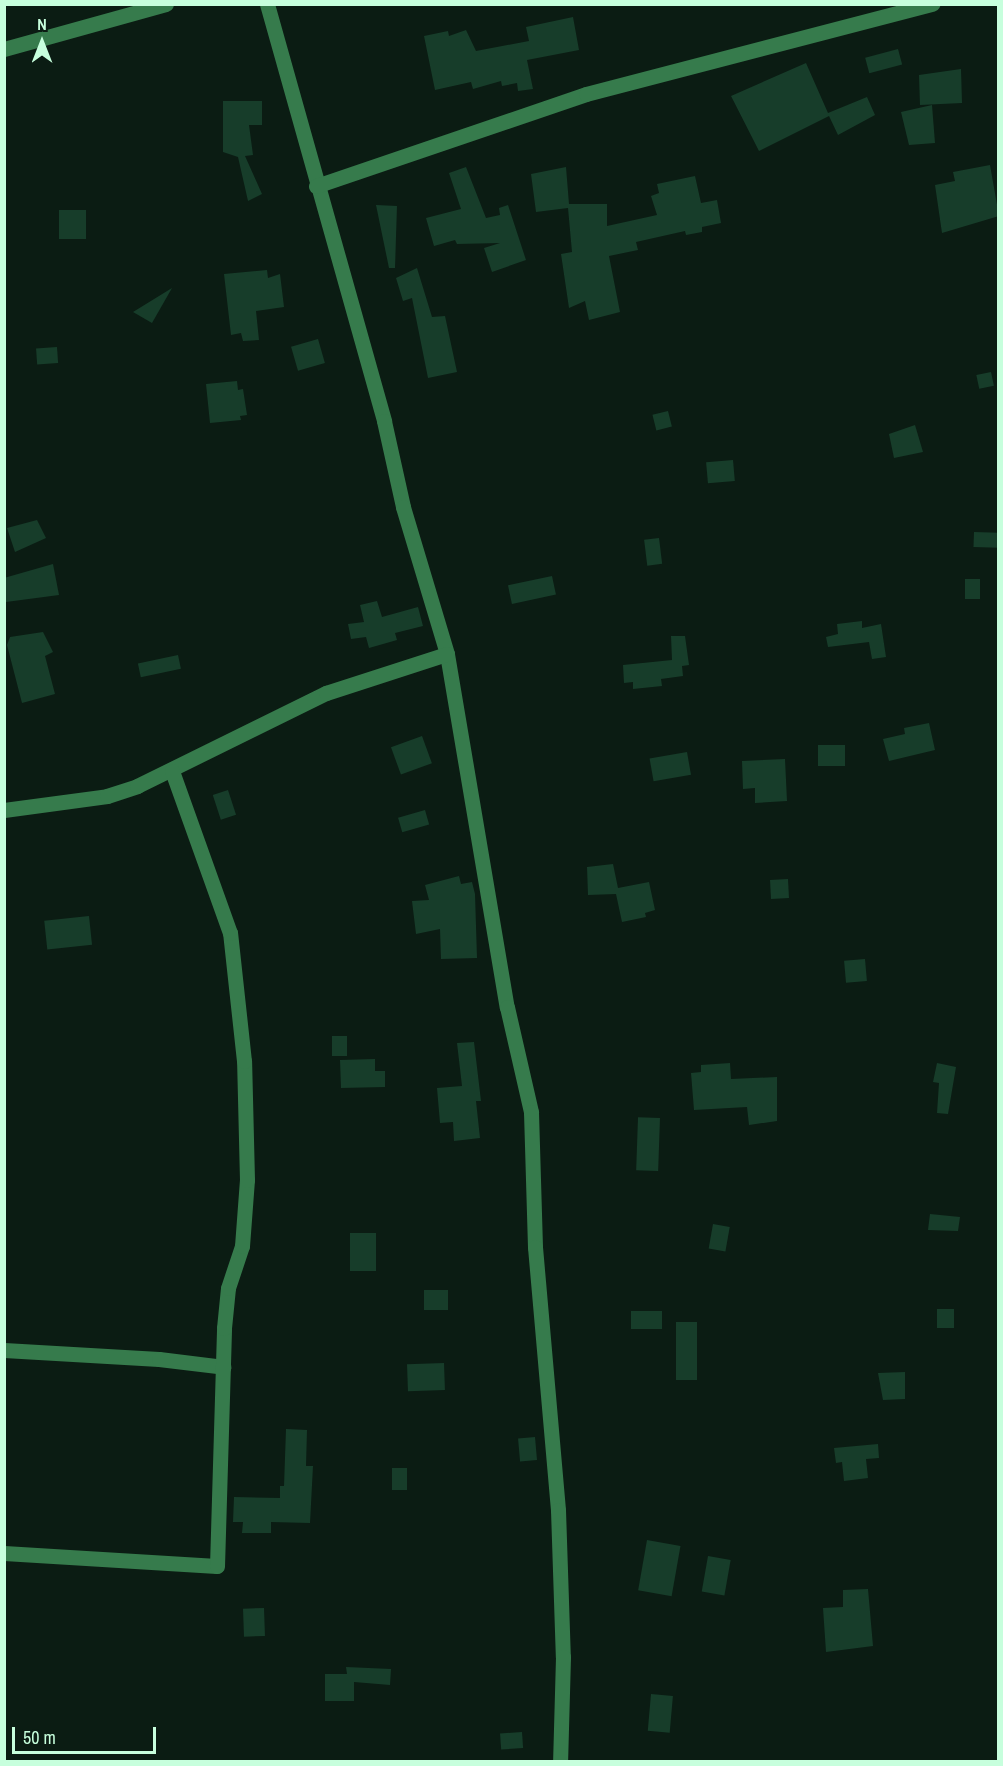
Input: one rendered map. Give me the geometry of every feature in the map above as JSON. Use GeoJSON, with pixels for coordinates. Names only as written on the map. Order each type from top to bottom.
{"type":"FeatureCollection","features":[{"type":"Feature","properties":{"kind":"street"},"geometry":{"type":"LineString","coordinates":[[4,49],[166,4]]}},
{"type":"Feature","properties":{"kind":"street"},"geometry":{"type":"LineString","coordinates":[[267,4],[447,654],[507,1007],[531,1112],[535,1247],[558,1510],[563,1657],[560,1761]]}},
{"type":"Feature","properties":{"kind":"street"},"geometry":{"type":"LineString","coordinates":[[316,186],[585,94],[932,4]]}},
{"type":"Feature","properties":{"kind":"street"},"geometry":{"type":"LineString","coordinates":[[4,810],[107,796],[172,771],[326,693],[447,654]]}},
{"type":"Feature","properties":{"kind":"street"},"geometry":{"type":"LineString","coordinates":[[4,1553],[217,1566],[228,1288],[242,1246],[247,1180],[244,1061],[230,933],[172,771]]}},
{"type":"Feature","properties":{"kind":"street"},"geometry":{"type":"LineString","coordinates":[[4,1350],[159,1359],[224,1367]]}},
{"type":"Feature","properties":{"kind":"building"},"geometry":{"type":"Polygon","coordinates":[[[573,17],[579,50],[527,60],[533,89],[518,91],[517,83],[502,86],[501,81],[473,89],[471,82],[435,90],[424,36],[448,31],[449,36],[466,30],[476,51],[529,41],[526,27],[573,17]]]}},
{"type":"Feature","properties":{"kind":"building"},"geometry":{"type":"Polygon","coordinates":[[[898,49],[902,64],[869,73],[865,58],[898,49]]]}},
{"type":"Feature","properties":{"kind":"building"},"geometry":{"type":"Polygon","coordinates":[[[806,63],[828,113],[867,97],[875,115],[838,135],[829,116],[759,151],[731,96],[806,63]]]}},
{"type":"Feature","properties":{"kind":"building"},"geometry":{"type":"Polygon","coordinates":[[[961,69],[962,103],[920,105],[919,75],[961,69]]]}},
{"type":"Feature","properties":{"kind":"building"},"geometry":{"type":"Polygon","coordinates":[[[223,101],[262,101],[262,125],[249,125],[253,155],[245,156],[262,194],[248,201],[238,157],[223,152],[223,101]]]}},
{"type":"Feature","properties":{"kind":"building"},"geometry":{"type":"Polygon","coordinates":[[[932,105],[935,143],[909,145],[901,112],[932,105]]]}},
{"type":"Feature","properties":{"kind":"building"},"geometry":{"type":"Polygon","coordinates":[[[990,165],[999,216],[942,233],[935,185],[955,181],[953,172],[990,165]]]}},
{"type":"Feature","properties":{"kind":"building"},"geometry":{"type":"Polygon","coordinates":[[[466,167],[486,218],[500,215],[499,208],[508,205],[526,260],[492,272],[484,248],[500,243],[457,244],[455,240],[434,246],[426,218],[461,209],[449,173],[466,167]]]}},
{"type":"Feature","properties":{"kind":"building"},"geometry":{"type":"Polygon","coordinates":[[[566,167],[569,204],[607,204],[607,226],[657,215],[651,196],[659,193],[657,184],[695,176],[701,203],[717,200],[721,223],[702,227],[702,232],[686,235],[685,231],[636,242],[638,250],[609,256],[620,312],[589,320],[585,301],[569,308],[561,254],[572,252],[568,208],[536,212],[531,174],[566,167]]]}},
{"type":"Feature","properties":{"kind":"building"},"geometry":{"type":"Polygon","coordinates":[[[376,205],[397,206],[395,268],[389,268],[376,205]]]}},
{"type":"Feature","properties":{"kind":"building"},"geometry":{"type":"Polygon","coordinates":[[[59,210],[86,210],[86,239],[59,239],[59,210]]]}},
{"type":"Feature","properties":{"kind":"building"},"geometry":{"type":"Polygon","coordinates":[[[417,268],[432,317],[445,316],[457,372],[428,378],[412,298],[403,301],[396,278],[417,268]]]}},
{"type":"Feature","properties":{"kind":"building"},"geometry":{"type":"Polygon","coordinates":[[[267,270],[268,278],[280,274],[284,307],[256,311],[259,340],[243,341],[241,333],[231,335],[224,274],[267,270]]]}},
{"type":"Feature","properties":{"kind":"building"},"geometry":{"type":"Polygon","coordinates":[[[172,288],[152,323],[133,312],[172,288]]]}},
{"type":"Feature","properties":{"kind":"building"},"geometry":{"type":"Polygon","coordinates":[[[318,339],[325,363],[298,371],[291,347],[318,339]]]}},
{"type":"Feature","properties":{"kind":"building"},"geometry":{"type":"Polygon","coordinates":[[[57,347],[58,363],[37,364],[36,348],[57,347]]]}},
{"type":"Feature","properties":{"kind":"building"},"geometry":{"type":"Polygon","coordinates":[[[991,372],[994,386],[979,389],[976,375],[991,372]]]}},
{"type":"Feature","properties":{"kind":"building"},"geometry":{"type":"Polygon","coordinates":[[[237,381],[238,390],[243,389],[247,415],[240,416],[241,420],[210,423],[206,384],[237,381]]]}},
{"type":"Feature","properties":{"kind":"building"},"geometry":{"type":"Polygon","coordinates":[[[668,411],[672,427],[656,430],[652,415],[668,411]]]}},
{"type":"Feature","properties":{"kind":"building"},"geometry":{"type":"Polygon","coordinates":[[[915,425],[923,452],[894,458],[889,434],[915,425]]]}},
{"type":"Feature","properties":{"kind":"building"},"geometry":{"type":"Polygon","coordinates":[[[733,460],[735,481],[708,483],[706,462],[733,460]]]}},
{"type":"Feature","properties":{"kind":"building"},"geometry":{"type":"Polygon","coordinates":[[[37,520],[46,538],[15,552],[7,528],[37,520]]]}},
{"type":"Feature","properties":{"kind":"building"},"geometry":{"type":"Polygon","coordinates":[[[974,532],[998,533],[998,548],[973,547],[974,532]]]}},
{"type":"Feature","properties":{"kind":"building"},"geometry":{"type":"Polygon","coordinates":[[[659,538],[662,564],[647,566],[644,540],[659,538]]]}},
{"type":"Feature","properties":{"kind":"building"},"geometry":{"type":"Polygon","coordinates":[[[53,564],[59,595],[6,602],[4,578],[53,564]]]}},
{"type":"Feature","properties":{"kind":"building"},"geometry":{"type":"Polygon","coordinates":[[[552,576],[556,595],[512,604],[508,585],[552,576]]]}},
{"type":"Feature","properties":{"kind":"building"},"geometry":{"type":"Polygon","coordinates":[[[965,579],[980,579],[980,599],[965,599],[965,579]]]}},
{"type":"Feature","properties":{"kind":"building"},"geometry":{"type":"Polygon","coordinates":[[[377,601],[382,617],[418,607],[423,626],[395,633],[397,640],[369,648],[366,637],[351,639],[348,624],[364,622],[360,605],[377,601]]]}},
{"type":"Feature","properties":{"kind":"building"},"geometry":{"type":"Polygon","coordinates":[[[862,621],[862,628],[881,624],[886,657],[872,659],[869,642],[828,647],[826,637],[838,634],[837,624],[862,621]]]}},
{"type":"Feature","properties":{"kind":"building"},"geometry":{"type":"Polygon","coordinates":[[[43,632],[53,652],[45,656],[55,694],[22,703],[7,645],[10,637],[43,632]]]}},
{"type":"Feature","properties":{"kind":"building"},"geometry":{"type":"Polygon","coordinates":[[[671,636],[685,636],[689,665],[682,666],[683,676],[661,679],[662,686],[633,689],[633,682],[624,683],[623,665],[672,660],[671,636]]]}},
{"type":"Feature","properties":{"kind":"building"},"geometry":{"type":"Polygon","coordinates":[[[178,655],[181,669],[141,677],[138,664],[178,655]]]}},
{"type":"Feature","properties":{"kind":"building"},"geometry":{"type":"Polygon","coordinates":[[[929,723],[935,750],[889,761],[883,739],[905,734],[904,728],[929,723]]]}},
{"type":"Feature","properties":{"kind":"building"},"geometry":{"type":"Polygon","coordinates":[[[422,736],[432,763],[401,775],[391,747],[422,736]]]}},
{"type":"Feature","properties":{"kind":"building"},"geometry":{"type":"Polygon","coordinates":[[[818,745],[845,745],[845,766],[818,766],[818,745]]]}},
{"type":"Feature","properties":{"kind":"building"},"geometry":{"type":"Polygon","coordinates":[[[687,752],[691,775],[654,781],[650,759],[687,752]]]}},
{"type":"Feature","properties":{"kind":"building"},"geometry":{"type":"Polygon","coordinates":[[[785,759],[787,801],[755,803],[755,788],[743,789],[742,761],[785,759]]]}},
{"type":"Feature","properties":{"kind":"building"},"geometry":{"type":"Polygon","coordinates":[[[228,790],[236,815],[221,820],[213,795],[228,790]]]}},
{"type":"Feature","properties":{"kind":"building"},"geometry":{"type":"Polygon","coordinates":[[[425,810],[429,824],[402,832],[398,818],[425,810]]]}},
{"type":"Feature","properties":{"kind":"building"},"geometry":{"type":"Polygon","coordinates":[[[613,864],[618,888],[649,882],[655,910],[645,913],[646,917],[622,922],[616,894],[588,895],[587,867],[613,864]]]}},
{"type":"Feature","properties":{"kind":"building"},"geometry":{"type":"Polygon","coordinates":[[[459,876],[461,884],[472,882],[475,894],[477,958],[441,959],[440,929],[416,934],[412,901],[429,900],[425,885],[459,876]]]}},
{"type":"Feature","properties":{"kind":"building"},"geometry":{"type":"Polygon","coordinates":[[[788,879],[789,898],[771,899],[770,880],[788,879]]]}},
{"type":"Feature","properties":{"kind":"building"},"geometry":{"type":"Polygon","coordinates":[[[89,916],[92,945],[47,950],[44,921],[89,916]]]}},
{"type":"Feature","properties":{"kind":"building"},"geometry":{"type":"Polygon","coordinates":[[[865,959],[867,981],[846,983],[844,961],[865,959]]]}},
{"type":"Feature","properties":{"kind":"building"},"geometry":{"type":"Polygon","coordinates":[[[332,1036],[347,1036],[347,1056],[332,1056],[332,1036]]]}},
{"type":"Feature","properties":{"kind":"building"},"geometry":{"type":"Polygon","coordinates":[[[474,1042],[481,1101],[476,1101],[480,1138],[454,1141],[453,1122],[440,1123],[437,1088],[462,1086],[457,1043],[474,1042]]]}},
{"type":"Feature","properties":{"kind":"building"},"geometry":{"type":"Polygon","coordinates":[[[375,1059],[375,1071],[385,1071],[385,1087],[341,1088],[340,1060],[375,1059]]]}},
{"type":"Feature","properties":{"kind":"building"},"geometry":{"type":"Polygon","coordinates":[[[730,1063],[731,1079],[777,1077],[777,1121],[749,1125],[747,1107],[694,1110],[691,1073],[701,1072],[701,1065],[730,1063]]]}},
{"type":"Feature","properties":{"kind":"building"},"geometry":{"type":"Polygon","coordinates":[[[937,1063],[956,1067],[948,1114],[937,1113],[939,1083],[933,1082],[937,1063]]]}},
{"type":"Feature","properties":{"kind":"building"},"geometry":{"type":"Polygon","coordinates":[[[638,1117],[660,1118],[658,1171],[636,1170],[638,1117]]]}},
{"type":"Feature","properties":{"kind":"building"},"geometry":{"type":"Polygon","coordinates":[[[930,1214],[960,1217],[958,1231],[928,1230],[930,1214]]]}},
{"type":"Feature","properties":{"kind":"building"},"geometry":{"type":"Polygon","coordinates":[[[713,1224],[730,1227],[725,1252],[709,1249],[713,1224]]]}},
{"type":"Feature","properties":{"kind":"building"},"geometry":{"type":"Polygon","coordinates":[[[350,1233],[376,1233],[376,1271],[350,1271],[350,1233]]]}},
{"type":"Feature","properties":{"kind":"building"},"geometry":{"type":"Polygon","coordinates":[[[424,1290],[448,1290],[448,1310],[424,1310],[424,1290]]]}},
{"type":"Feature","properties":{"kind":"building"},"geometry":{"type":"Polygon","coordinates":[[[937,1309],[954,1309],[954,1328],[937,1328],[937,1309]]]}},
{"type":"Feature","properties":{"kind":"building"},"geometry":{"type":"Polygon","coordinates":[[[631,1311],[662,1311],[662,1329],[631,1329],[631,1311]]]}},
{"type":"Feature","properties":{"kind":"building"},"geometry":{"type":"Polygon","coordinates":[[[676,1322],[697,1322],[697,1380],[676,1380],[676,1322]]]}},
{"type":"Feature","properties":{"kind":"building"},"geometry":{"type":"Polygon","coordinates":[[[444,1363],[445,1390],[408,1391],[407,1364],[444,1363]]]}},
{"type":"Feature","properties":{"kind":"building"},"geometry":{"type":"Polygon","coordinates":[[[905,1372],[905,1399],[883,1400],[878,1373],[905,1372]]]}},
{"type":"Feature","properties":{"kind":"building"},"geometry":{"type":"Polygon","coordinates":[[[286,1429],[307,1430],[306,1466],[313,1466],[310,1523],[271,1522],[271,1533],[242,1533],[243,1522],[233,1522],[234,1497],[280,1498],[280,1486],[284,1486],[286,1429]]]}},
{"type":"Feature","properties":{"kind":"building"},"geometry":{"type":"Polygon","coordinates":[[[535,1437],[537,1460],[520,1461],[518,1438],[535,1437]]]}},
{"type":"Feature","properties":{"kind":"building"},"geometry":{"type":"Polygon","coordinates":[[[878,1444],[879,1458],[866,1459],[868,1478],[844,1481],[842,1462],[836,1463],[834,1448],[878,1444]]]}},
{"type":"Feature","properties":{"kind":"building"},"geometry":{"type":"Polygon","coordinates":[[[392,1468],[407,1468],[407,1490],[392,1490],[392,1468]]]}},
{"type":"Feature","properties":{"kind":"building"},"geometry":{"type":"Polygon","coordinates":[[[647,1540],[680,1546],[672,1596],[638,1590],[647,1540]]]}},
{"type":"Feature","properties":{"kind":"building"},"geometry":{"type":"Polygon","coordinates":[[[708,1556],[731,1560],[724,1595],[702,1591],[708,1556]]]}},
{"type":"Feature","properties":{"kind":"building"},"geometry":{"type":"Polygon","coordinates":[[[868,1589],[873,1646],[826,1652],[823,1608],[843,1607],[843,1590],[868,1589]]]}},
{"type":"Feature","properties":{"kind":"building"},"geometry":{"type":"Polygon","coordinates":[[[264,1608],[265,1636],[244,1637],[243,1609],[264,1608]]]}},
{"type":"Feature","properties":{"kind":"building"},"geometry":{"type":"Polygon","coordinates":[[[346,1667],[391,1669],[390,1685],[354,1682],[354,1701],[325,1701],[325,1674],[347,1674],[346,1667]]]}},
{"type":"Feature","properties":{"kind":"building"},"geometry":{"type":"Polygon","coordinates":[[[651,1694],[673,1696],[670,1733],[648,1731],[651,1694]]]}},
{"type":"Feature","properties":{"kind":"building"},"geometry":{"type":"Polygon","coordinates":[[[522,1732],[523,1748],[501,1749],[500,1734],[522,1732]]]}}]}
